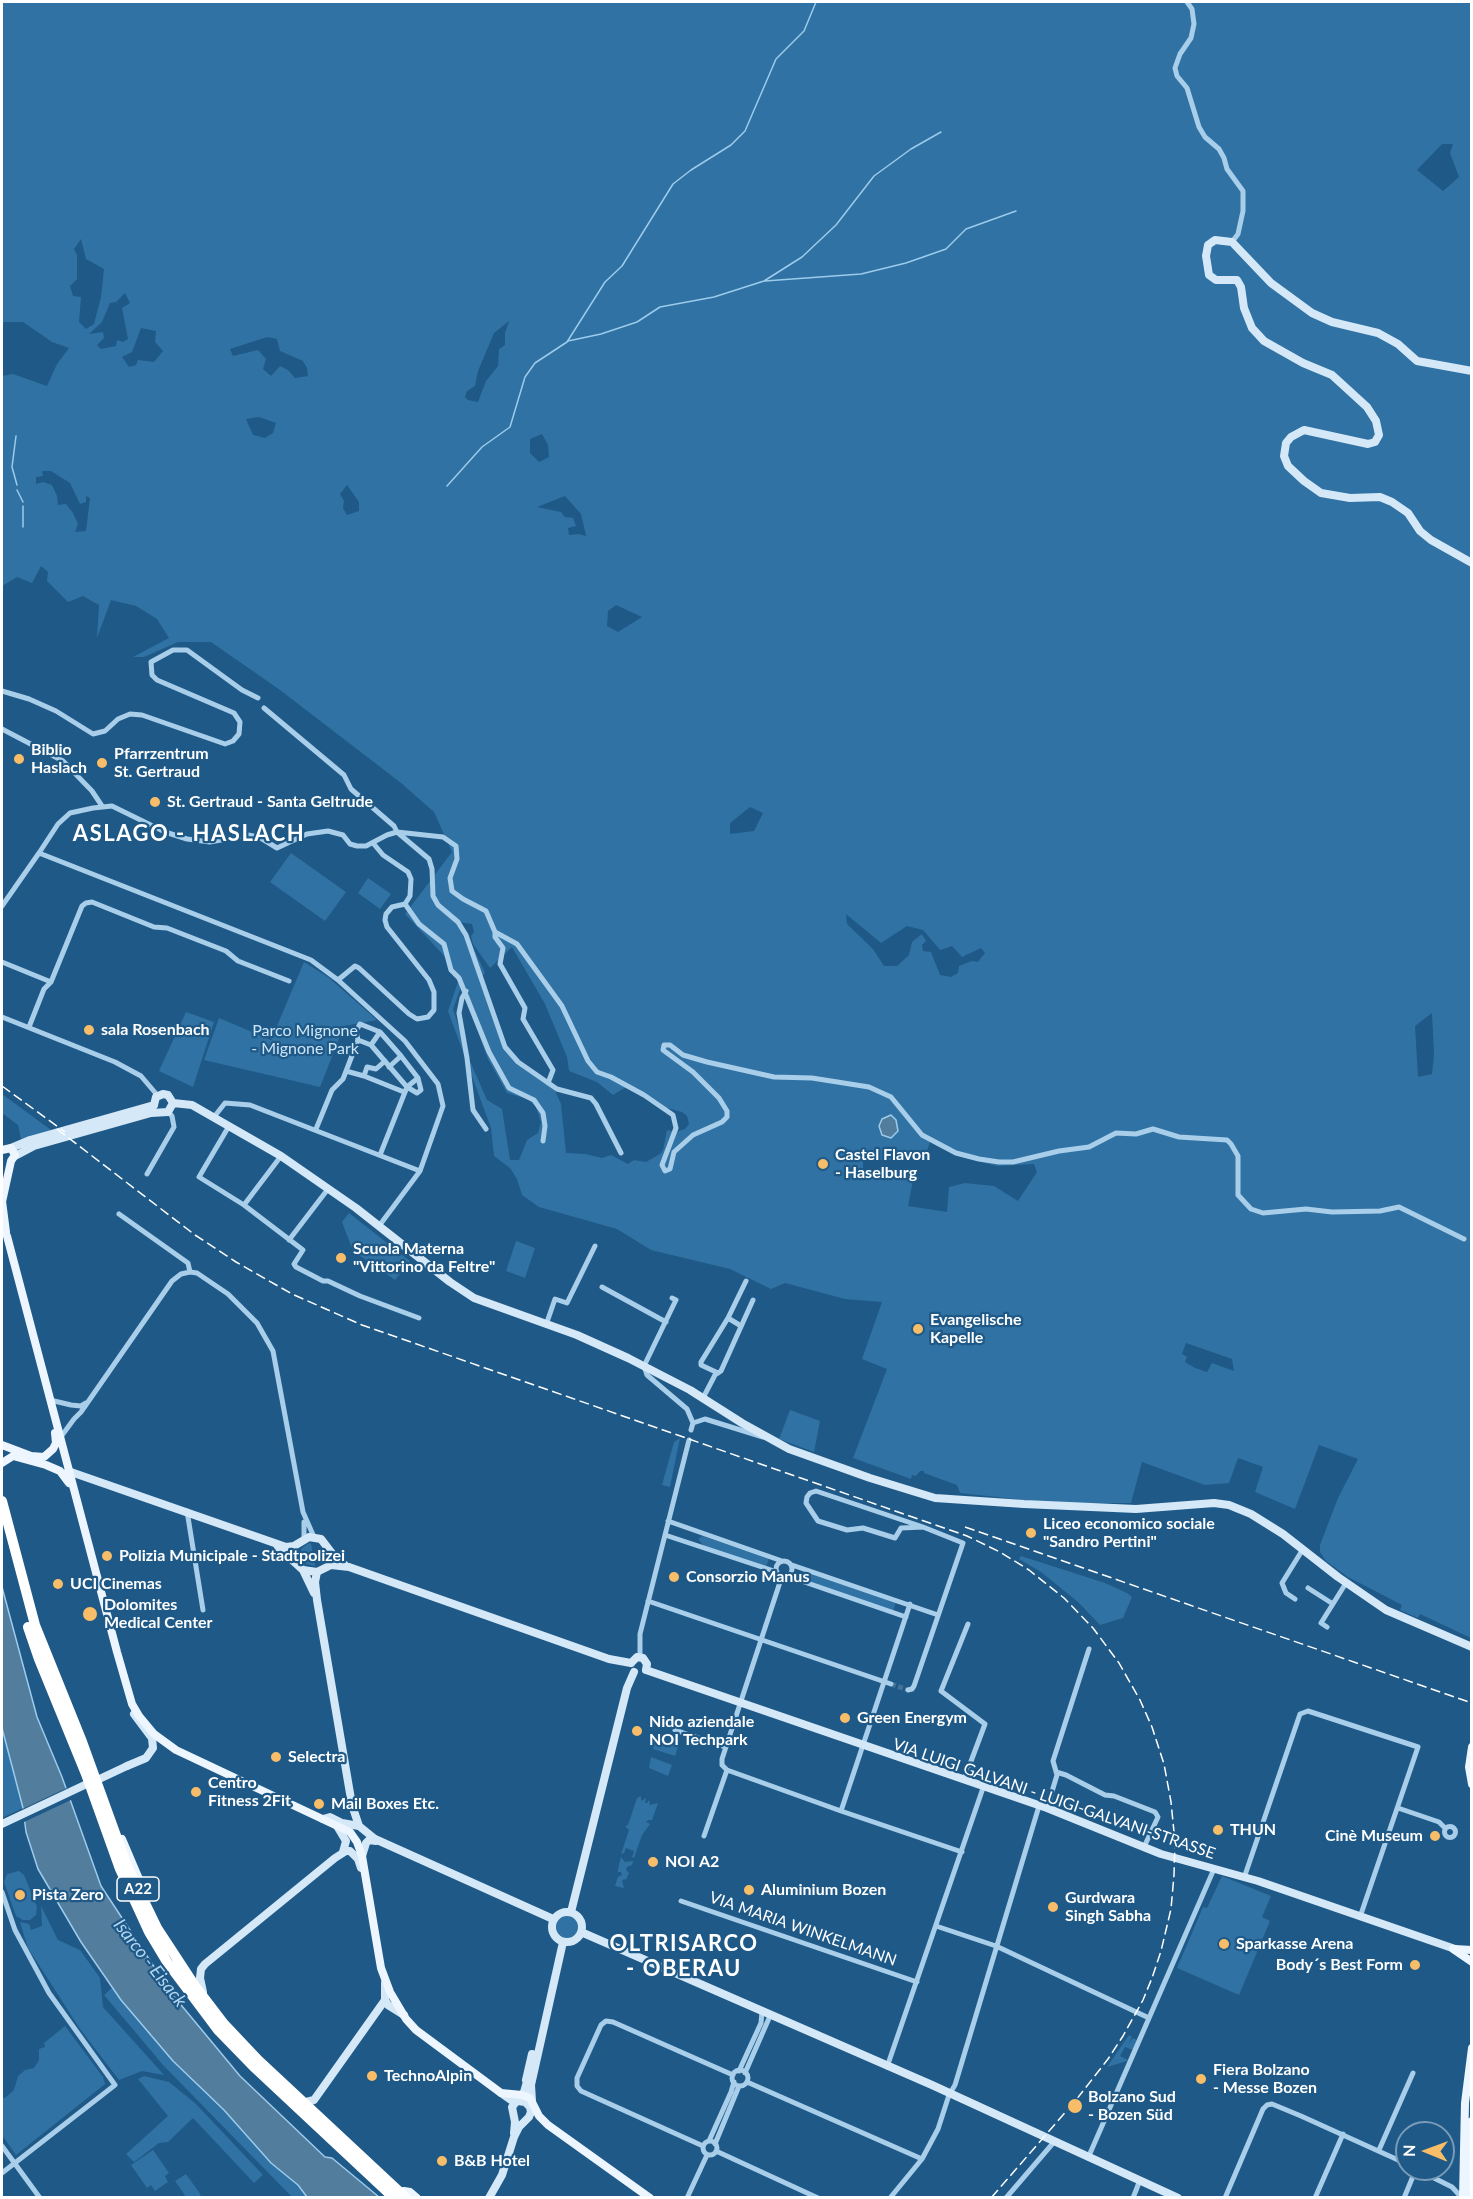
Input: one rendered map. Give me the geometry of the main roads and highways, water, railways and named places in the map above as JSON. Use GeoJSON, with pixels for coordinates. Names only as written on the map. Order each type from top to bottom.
{"type":"FeatureCollection","features":[{"type":"Feature","properties":{"kind":"highway","name":"A22"},"geometry":{"type":"LineString","coordinates":[[2,1501],[35,1625],[81,1739],[127,1866],[157,1928],[195,1986],[224,2024],[251,2053],[405,2194]]}},
{"type":"Feature","properties":{"kind":"highway","name":"A22"},"geometry":{"type":"LineString","coordinates":[[2,1522],[28,1628],[39,1659],[86,1774],[120,1869],[149,1932],[188,1991],[218,2030],[276,2089],[394,2198]]}},
{"type":"Feature","properties":{"kind":"main road"},"geometry":{"type":"LineString","coordinates":[[1472,371],[1417,361],[1398,344],[1378,333],[1344,326],[1312,313],[1271,283],[1232,242],[1215,240],[1208,245],[1206,256],[1209,275],[1216,280],[1237,280],[1252,328],[1264,341],[1303,363],[1332,375],[1367,407],[1376,421],[1379,435],[1375,442],[1368,444],[1304,430],[1287,443],[1284,456],[1288,466],[1321,493],[1350,498],[1380,497],[1392,502],[1408,513],[1420,531],[1431,540],[1472,563]]}},
{"type":"Feature","properties":{"kind":"main road"},"geometry":{"type":"LineString","coordinates":[[156,1108],[158,1095],[168,1095],[173,1103]]}},
{"type":"Feature","properties":{"kind":"main road"},"geometry":{"type":"LineString","coordinates":[[4,1237],[2,1202],[6,1154],[30,1140],[156,1108],[168,1112],[173,1103]]}},
{"type":"Feature","properties":{"kind":"main road"},"geometry":{"type":"LineString","coordinates":[[173,1103],[192,1105],[281,1156],[379,1226],[467,1294],[483,1302],[577,1335],[644,1366],[789,1449],[935,1498],[1136,1509],[1214,1503],[1229,1505],[1251,1514],[1386,1610],[1472,1647]]}},
{"type":"Feature","properties":{"kind":"main road"},"geometry":{"type":"LineString","coordinates":[[2,1228],[133,1712],[152,1738],[153,1748],[146,1758],[2,1824]]}},
{"type":"Feature","properties":{"kind":"main road"},"geometry":{"type":"LineString","coordinates":[[2,1445],[31,1456],[44,1457],[50,1454],[56,1443],[54,1419]]}},
{"type":"Feature","properties":{"kind":"main road"},"geometry":{"type":"LineString","coordinates":[[2,1462],[13,1456],[54,1468],[64,1475],[76,1497]]}},
{"type":"Feature","properties":{"kind":"main road"},"geometry":{"type":"LineString","coordinates":[[68,1471],[187,1511],[273,1544],[288,1547],[314,1537],[326,1543],[338,1560],[349,1567],[609,1659],[631,1664]]}},
{"type":"Feature","properties":{"kind":"main road"},"geometry":{"type":"LineString","coordinates":[[76,1497],[77,1484],[86,1477]]}},
{"type":"Feature","properties":{"kind":"main road"},"geometry":{"type":"LineString","coordinates":[[2,1493],[40,1628],[117,1826],[152,1907],[176,1951],[203,1992],[252,2051],[412,2198]]}},
{"type":"Feature","properties":{"kind":"main road"},"geometry":{"type":"LineString","coordinates":[[296,1561],[295,1551],[301,1541]]}},
{"type":"Feature","properties":{"kind":"main road"},"geometry":{"type":"LineString","coordinates":[[273,1544],[296,1561],[303,1570],[317,1600]]}},
{"type":"Feature","properties":{"kind":"main road"},"geometry":{"type":"LineString","coordinates":[[303,1570],[317,1572],[326,1566],[330,1550]]}},
{"type":"Feature","properties":{"kind":"main road"},"geometry":{"type":"LineString","coordinates":[[326,1566],[349,1567]]}},
{"type":"Feature","properties":{"kind":"main road"},"geometry":{"type":"LineString","coordinates":[[317,1572],[315,1582],[317,1600],[354,1813],[359,1826],[369,1836],[553,1919]]}},
{"type":"Feature","properties":{"kind":"main road"},"geometry":{"type":"LineString","coordinates":[[640,1657],[646,1660],[646,1670],[643,1673],[634,1672],[631,1668],[634,1659],[640,1657]]}},
{"type":"Feature","properties":{"kind":"main road","name":"VIA LUIGI GALVANI - LUIGI-GALVANI-STRASSE"},"geometry":{"type":"LineString","coordinates":[[646,1670],[1043,1807],[1161,1854],[1244,1878],[1453,1949]]}},
{"type":"Feature","properties":{"kind":"main road"},"geometry":{"type":"LineString","coordinates":[[571,1912],[627,1690],[634,1672]]}},
{"type":"Feature","properties":{"kind":"main road"},"geometry":{"type":"LineString","coordinates":[[132,1704],[144,1724],[176,1750],[348,1830],[353,1835],[362,1856],[385,1980],[404,2015],[416,2030],[501,2093],[532,2101]]}},
{"type":"Feature","properties":{"kind":"main road"},"geometry":{"type":"LineString","coordinates":[[76,1720],[76,1733],[103,1813],[117,1826]]}},
{"type":"Feature","properties":{"kind":"main road"},"geometry":{"type":"LineString","coordinates":[[1471,1784],[1469,1767],[1472,1747]]}},
{"type":"Feature","properties":{"kind":"main road"},"geometry":{"type":"LineString","coordinates":[[348,1823],[354,1813]]}},
{"type":"Feature","properties":{"kind":"main road"},"geometry":{"type":"LineString","coordinates":[[323,1819],[330,1817],[359,1826]]}},
{"type":"Feature","properties":{"kind":"main road"},"geometry":{"type":"LineString","coordinates":[[336,1824],[346,1841],[343,1852]]}},
{"type":"Feature","properties":{"kind":"main road"},"geometry":{"type":"LineString","coordinates":[[362,1856],[364,1845],[369,1840],[382,1842]]}},
{"type":"Feature","properties":{"kind":"main road"},"geometry":{"type":"LineString","coordinates":[[203,1992],[201,1969],[343,1852],[350,1851],[356,1856],[366,1883]]}},
{"type":"Feature","properties":{"kind":"main road"},"geometry":{"type":"LineString","coordinates":[[571,1912],[581,1920],[582,1932],[572,1942],[563,1942],[554,1936],[551,1930],[553,1919],[561,1913],[571,1912]]}},
{"type":"Feature","properties":{"kind":"main road"},"geometry":{"type":"LineString","coordinates":[[582,1932],[1178,2198]]}},
{"type":"Feature","properties":{"kind":"main road"},"geometry":{"type":"LineString","coordinates":[[563,1942],[530,2090],[532,2101],[537,2112],[548,2125],[650,2198]]}},
{"type":"Feature","properties":{"kind":"main road"},"geometry":{"type":"LineString","coordinates":[[1453,1949],[1472,1954]]}},
{"type":"Feature","properties":{"kind":"main road"},"geometry":{"type":"LineString","coordinates":[[1453,1949],[1472,1962]]}},
{"type":"Feature","properties":{"kind":"main road"},"geometry":{"type":"LineString","coordinates":[[385,1980],[385,2000],[388,2005],[404,2015]]}},
{"type":"Feature","properties":{"kind":"main road"},"geometry":{"type":"LineString","coordinates":[[306,2102],[314,2100],[385,2000]]}},
{"type":"Feature","properties":{"kind":"main road"},"geometry":{"type":"LineString","coordinates":[[514,2137],[515,2122],[512,2107],[540,2040]]}},
{"type":"Feature","properties":{"kind":"main road"},"geometry":{"type":"LineString","coordinates":[[1462,2198],[1465,2103],[1472,2048]]}},
{"type":"Feature","properties":{"kind":"main road"},"geometry":{"type":"LineString","coordinates":[[489,2198],[502,2175],[514,2137],[531,2112],[527,2103],[518,2097]]}},
{"type":"Feature","properties":{"kind":"main road"},"geometry":{"type":"LineString","coordinates":[[514,2137],[524,2126],[533,2121],[537,2112]]}},
{"type":"Feature","properties":{"kind":"main road"},"geometry":{"type":"LineString","coordinates":[[1470,2198],[1472,2121]]}},
{"type":"Feature","properties":{"kind":"main road"},"geometry":{"type":"LineString","coordinates":[[405,2194],[410,2192],[417,2198]]}},
{"type":"Feature","properties":{"kind":"water"},"geometry":{"type":"Polygon","coordinates":[[[891,1115],[896,1120],[898,1131],[891,1138],[882,1135],[879,1126],[882,1119],[891,1115]]]}},
{"type":"Feature","properties":{"kind":"water","name":"Isarco - Eisack"},"geometry":{"type":"Polygon","coordinates":[[[2,1587],[37,1717],[62,1777],[101,1886],[172,1994],[240,2076],[325,2157],[332,2158],[379,2197],[307,2197],[298,2185],[271,2163],[224,2110],[173,2061],[121,2000],[81,1942],[38,1869],[26,1832],[23,1808],[2,1728],[2,1587]]]}},
{"type":"Feature","properties":{"kind":"waterway"},"geometry":{"type":"LineString","coordinates":[[447,486],[482,447],[510,427],[525,377],[535,363],[567,342],[605,282],[622,266],[673,184],[731,145],[745,131],[776,59],[804,31],[816,2]]}},
{"type":"Feature","properties":{"kind":"waterway"},"geometry":{"type":"LineString","coordinates":[[568,341],[601,334],[637,322],[660,307],[714,297],[764,281],[802,257],[836,225],[874,176],[911,149],[941,132]]}},
{"type":"Feature","properties":{"kind":"waterway"},"geometry":{"type":"LineString","coordinates":[[765,281],[861,274],[906,263],[946,249],[966,229],[1016,211]]}},
{"type":"Feature","properties":{"kind":"waterway"},"geometry":{"type":"LineString","coordinates":[[16,436],[12,467],[17,485]]}},
{"type":"Feature","properties":{"kind":"waterway"},"geometry":{"type":"LineString","coordinates":[[17,490],[23,502]]}},
{"type":"Feature","properties":{"kind":"waterway"},"geometry":{"type":"LineString","coordinates":[[23,506],[23,527]]}},
{"type":"Feature","properties":{"kind":"tunnel"},"geometry":{"type":"LineString","coordinates":[[891,1684],[908,1690]]}},
{"type":"Feature","properties":{"kind":"railway"},"geometry":{"type":"LineString","coordinates":[[2,1086],[65,1132]]}},
{"type":"Feature","properties":{"kind":"railway"},"geometry":{"type":"LineString","coordinates":[[57,1129],[195,1235],[292,1294],[362,1325],[967,1536],[1000,1552],[1029,1570],[1064,1598],[1093,1628],[1119,1663],[1140,1700],[1164,1764],[1175,1842],[1171,1909],[1152,1978],[1123,2036],[1076,2100],[991,2198]]}},
{"type":"Feature","properties":{"kind":"railway"},"geometry":{"type":"LineString","coordinates":[[965,1527],[1472,1703]]}},
{"type":"Feature","properties":{"kind":"place","name":"Biblio Haslach"},"geometry":{"type":"Point","coordinates":[19,759]}},
{"type":"Feature","properties":{"kind":"place","name":"Pfarrzentrum St. Gertraud"},"geometry":{"type":"Point","coordinates":[102,763]}},
{"type":"Feature","properties":{"kind":"place","name":"St. Gertraud - Santa Geltrude"},"geometry":{"type":"Point","coordinates":[155,802]}},
{"type":"Feature","properties":{"kind":"place","name":"sala Rosenbach"},"geometry":{"type":"Point","coordinates":[89,1030]}},
{"type":"Feature","properties":{"kind":"place","name":"Castel Flavon - Haselburg"},"geometry":{"type":"Point","coordinates":[823,1164]}},
{"type":"Feature","properties":{"kind":"place","name":"Scuola Materna \"Vittorino da Feltre\""},"geometry":{"type":"Point","coordinates":[341,1258]}},
{"type":"Feature","properties":{"kind":"place","name":"Evangelische Kapelle"},"geometry":{"type":"Point","coordinates":[918,1329]}},
{"type":"Feature","properties":{"kind":"place","name":"Liceo economico sociale \"Sandro Pertini\""},"geometry":{"type":"Point","coordinates":[1031,1533]}},
{"type":"Feature","properties":{"kind":"place","name":"Polizia Municipale - Stadtpolizei"},"geometry":{"type":"Point","coordinates":[107,1556]}},
{"type":"Feature","properties":{"kind":"place","name":"Consorzio Manus"},"geometry":{"type":"Point","coordinates":[674,1577]}},
{"type":"Feature","properties":{"kind":"place","name":"UCI Cinemas"},"geometry":{"type":"Point","coordinates":[58,1584]}},
{"type":"Feature","properties":{"kind":"place","name":"Dolomites Medical Center"},"geometry":{"type":"Point","coordinates":[90,1614]}},
{"type":"Feature","properties":{"kind":"place","name":"Green Energym"},"geometry":{"type":"Point","coordinates":[845,1718]}},
{"type":"Feature","properties":{"kind":"place","name":"Nido aziendale NOI Techpark"},"geometry":{"type":"Point","coordinates":[637,1731]}},
{"type":"Feature","properties":{"kind":"place","name":"Selectra"},"geometry":{"type":"Point","coordinates":[276,1757]}},
{"type":"Feature","properties":{"kind":"place","name":"Centro Fitness 2Fit"},"geometry":{"type":"Point","coordinates":[196,1792]}},
{"type":"Feature","properties":{"kind":"place","name":"Mail Boxes Etc."},"geometry":{"type":"Point","coordinates":[319,1804]}},
{"type":"Feature","properties":{"kind":"place","name":"THUN"},"geometry":{"type":"Point","coordinates":[1218,1830]}},
{"type":"Feature","properties":{"kind":"place","name":"Cinè Museum"},"geometry":{"type":"Point","coordinates":[1435,1836]}},
{"type":"Feature","properties":{"kind":"place","name":"NOI A2"},"geometry":{"type":"Point","coordinates":[653,1862]}},
{"type":"Feature","properties":{"kind":"place","name":"Aluminium Bozen"},"geometry":{"type":"Point","coordinates":[749,1890]}},
{"type":"Feature","properties":{"kind":"place","name":"Pista Zero"},"geometry":{"type":"Point","coordinates":[20,1895]}},
{"type":"Feature","properties":{"kind":"place","name":"Gurdwara Singh Sabha"},"geometry":{"type":"Point","coordinates":[1053,1907]}},
{"type":"Feature","properties":{"kind":"place","name":"Sparkasse Arena"},"geometry":{"type":"Point","coordinates":[1224,1944]}},
{"type":"Feature","properties":{"kind":"place","name":"Body´s Best Form"},"geometry":{"type":"Point","coordinates":[1415,1965]}},
{"type":"Feature","properties":{"kind":"place","name":"TechnoAlpin"},"geometry":{"type":"Point","coordinates":[372,2076]}},
{"type":"Feature","properties":{"kind":"place","name":"Fiera Bolzano - Messe Bozen"},"geometry":{"type":"Point","coordinates":[1201,2079]}},
{"type":"Feature","properties":{"kind":"place","name":"Bolzano Sud - Bozen Süd"},"geometry":{"type":"Point","coordinates":[1075,2106]}},
{"type":"Feature","properties":{"kind":"place","name":"B&B Hotel"},"geometry":{"type":"Point","coordinates":[442,2161]}},
{"type":"Feature","properties":{"kind":"district","name":"ASLAGO - HASLACH"},"geometry":{"type":"Point","coordinates":[189,834]}},
{"type":"Feature","properties":{"kind":"district","name":"OLTRISARCO - OBERAU"},"geometry":{"type":"Point","coordinates":[684,1956]}},
{"type":"Feature","properties":{"kind":"park label","name":"Parco Mignone - Mignone Park"},"geometry":{"type":"Point","coordinates":[305,1040]}}]}
